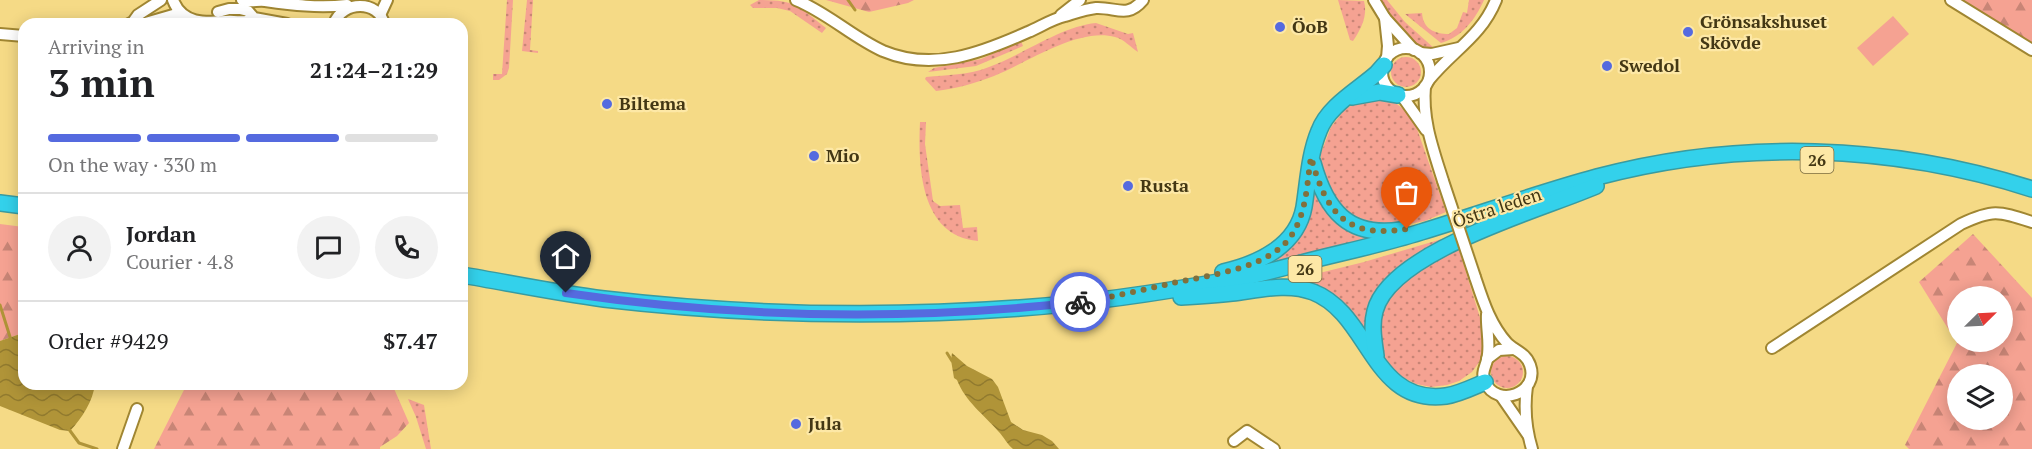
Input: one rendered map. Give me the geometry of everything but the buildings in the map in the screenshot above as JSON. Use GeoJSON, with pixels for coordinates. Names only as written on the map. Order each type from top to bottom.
{"type":"FeatureCollection","features":[{"type":"Feature","properties":{"kind":"highway"},"geometry":{"type":"LineString","coordinates":[[1097,300],[1235,269],[1262,259],[1280,247],[1293,234],[1303,210],[1311,157],[1319,129],[1329,115],[1377,73],[1385,62]]}},
{"type":"Feature","properties":{"kind":"highway"},"geometry":{"type":"LineString","coordinates":[[1348,97],[1380,92],[1400,95]]}},
{"type":"Feature","properties":{"kind":"highway","name":"Östra leden"},"geometry":{"type":"LineString","coordinates":[[468,275],[604,298],[732,309],[834,314],[934,313],[1023,308],[1097,300],[1168,291],[1253,275],[1416,234],[1600,180],[1685,159],[1804,151],[1880,156],[1936,163],[1991,175],[2032,189]]}},
{"type":"Feature","properties":{"kind":"highway"},"geometry":{"type":"LineString","coordinates":[[1311,157],[1319,186],[1327,202],[1339,215],[1368,231],[1387,232],[1407,229],[1558,183],[1600,180]]}},
{"type":"Feature","properties":{"kind":"highway","name":"Östra leden"},"geometry":{"type":"LineString","coordinates":[[468,280],[546,294],[732,314],[834,319],[933,319],[1024,315],[1169,298],[1242,285],[1417,242],[1600,180],[1730,162],[1805,159],[1881,164],[1935,171],[1988,183],[2032,197]]}},
{"type":"Feature","properties":{"kind":"highway"},"geometry":{"type":"LineString","coordinates":[[1378,365],[1373,334],[1375,310],[1385,291],[1407,270],[1433,253],[1489,226],[1563,201],[1600,180]]}},
{"type":"Feature","properties":{"kind":"highway"},"geometry":{"type":"LineString","coordinates":[[0,203],[18,205]]}},
{"type":"Feature","properties":{"kind":"highway"},"geometry":{"type":"LineString","coordinates":[[1169,298],[1290,286],[1313,291],[1334,303],[1347,317],[1378,365],[1402,387],[1416,394],[1430,397],[1449,396],[1485,382]]}},
{"type":"Feature","properties":{"kind":"street"},"geometry":{"type":"LineString","coordinates":[[137,18],[138,15],[161,0]]}},
{"type":"Feature","properties":{"kind":"street"},"geometry":{"type":"LineString","coordinates":[[173,0],[180,13],[189,18]]}},
{"type":"Feature","properties":{"kind":"street"},"geometry":{"type":"LineString","coordinates":[[218,12],[224,0]]}},
{"type":"Feature","properties":{"kind":"street"},"geometry":{"type":"LineString","coordinates":[[242,0],[250,3],[261,0],[297,6],[325,7],[358,2],[371,4],[381,18]]}},
{"type":"Feature","properties":{"kind":"street"},"geometry":{"type":"LineString","coordinates":[[382,18],[387,0]]}},
{"type":"Feature","properties":{"kind":"street"},"geometry":{"type":"LineString","coordinates":[[796,0],[811,3],[862,41],[886,52],[918,60],[954,60],[988,50],[1059,17],[1097,8],[1132,10],[1143,0]]}},
{"type":"Feature","properties":{"kind":"street"},"geometry":{"type":"LineString","coordinates":[[1059,17],[1080,0]]}},
{"type":"Feature","properties":{"kind":"street"},"geometry":{"type":"LineString","coordinates":[[1102,0],[1114,10]]}},
{"type":"Feature","properties":{"kind":"street"},"geometry":{"type":"LineString","coordinates":[[1374,0],[1385,18],[1429,65],[1424,100],[1427,131],[1487,314],[1507,342],[1521,352],[1530,364],[1531,372],[1527,386],[1525,411],[1532,449]]}},
{"type":"Feature","properties":{"kind":"street"},"geometry":{"type":"LineString","coordinates":[[1400,95],[1415,94],[1427,83],[1459,48],[1476,34],[1491,14],[1497,0]]}},
{"type":"Feature","properties":{"kind":"street"},"geometry":{"type":"LineString","coordinates":[[1951,0],[2032,50]]}},
{"type":"Feature","properties":{"kind":"street"},"geometry":{"type":"LineString","coordinates":[[336,18],[358,2]]}},
{"type":"Feature","properties":{"kind":"street"},"geometry":{"type":"LineString","coordinates":[[210,18],[218,12],[240,9],[248,11],[254,18]]}},
{"type":"Feature","properties":{"kind":"street"},"geometry":{"type":"LineString","coordinates":[[160,18],[180,13]]}},
{"type":"Feature","properties":{"kind":"street"},"geometry":{"type":"LineString","coordinates":[[1385,18],[1388,46],[1383,72],[1385,83],[1389,89],[1400,95],[1427,131]]}},
{"type":"Feature","properties":{"kind":"street"},"geometry":{"type":"LineString","coordinates":[[0,34],[18,36]]}},
{"type":"Feature","properties":{"kind":"street"},"geometry":{"type":"LineString","coordinates":[[1385,62],[1399,50],[1440,53],[1459,48]]}},
{"type":"Feature","properties":{"kind":"street"},"geometry":{"type":"LineString","coordinates":[[1772,348],[1961,224],[1993,212],[2005,213],[2032,222]]}},
{"type":"Feature","properties":{"kind":"street"},"geometry":{"type":"LineString","coordinates":[[1487,314],[1487,359],[1483,375],[1485,382],[1489,388],[1501,396],[1528,436]]}},
{"type":"Feature","properties":{"kind":"street"},"geometry":{"type":"LineString","coordinates":[[1487,359],[1499,350],[1514,349]]}},
{"type":"Feature","properties":{"kind":"street"},"geometry":{"type":"LineString","coordinates":[[1501,396],[1515,395],[1527,386]]}},
{"type":"Feature","properties":{"kind":"street"},"geometry":{"type":"LineString","coordinates":[[123,449],[137,409]]}},
{"type":"Feature","properties":{"kind":"street"},"geometry":{"type":"LineString","coordinates":[[1234,441],[1247,430],[1274,449]]}},
{"type":"Feature","properties":{"kind":"green space"},"geometry":{"type":"Polygon","coordinates":[[[507,0],[513,0],[509,68],[507,74],[499,80],[493,80],[493,74],[502,74],[507,0]]]}},
{"type":"Feature","properties":{"kind":"green space"},"geometry":{"type":"Polygon","coordinates":[[[527,0],[533,0],[530,50],[538,51],[538,53],[522,51],[527,0]]]}},
{"type":"Feature","properties":{"kind":"green space"},"geometry":{"type":"Polygon","coordinates":[[[759,0],[789,3],[809,14],[826,28],[822,33],[790,11],[777,8],[753,8],[750,5],[759,0]]]}},
{"type":"Feature","properties":{"kind":"green space"},"geometry":{"type":"Polygon","coordinates":[[[826,0],[914,0],[869,12],[826,0]]]}},
{"type":"Feature","properties":{"kind":"green space"},"geometry":{"type":"Polygon","coordinates":[[[1338,0],[1364,1],[1364,17],[1353,41],[1350,40],[1338,0]]]}},
{"type":"Feature","properties":{"kind":"green space"},"geometry":{"type":"Polygon","coordinates":[[[1381,0],[1387,0],[1405,22],[1435,49],[1417,43],[1403,32],[1381,0]]]}},
{"type":"Feature","properties":{"kind":"green space"},"geometry":{"type":"Polygon","coordinates":[[[1469,0],[1484,0],[1467,27],[1455,37],[1441,43],[1405,14],[1422,13],[1427,27],[1439,33],[1449,34],[1457,28],[1463,12],[1467,13],[1469,0]]]}},
{"type":"Feature","properties":{"kind":"green space"},"geometry":{"type":"Polygon","coordinates":[[[1960,0],[2032,0],[2032,44],[1960,0]]]}},
{"type":"Feature","properties":{"kind":"green space"},"geometry":{"type":"Polygon","coordinates":[[[1893,16],[1909,34],[1873,66],[1857,48],[1893,16]]]}},
{"type":"Feature","properties":{"kind":"green space"},"geometry":{"type":"Polygon","coordinates":[[[1096,23],[1128,34],[1133,33],[1138,52],[1118,38],[1101,35],[1070,41],[994,76],[951,89],[936,91],[925,79],[926,77],[981,70],[1070,29],[1096,23]]]}},
{"type":"Feature","properties":{"kind":"green space"},"geometry":{"type":"Polygon","coordinates":[[[1021,41],[1023,46],[976,66],[928,72],[934,68],[981,59],[1021,41]]]}},
{"type":"Feature","properties":{"kind":"green space"},"geometry":{"type":"Polygon","coordinates":[[[1406,57],[1417,61],[1421,72],[1417,83],[1406,87],[1395,83],[1391,72],[1395,61],[1406,57]]]}},
{"type":"Feature","properties":{"kind":"green space"},"geometry":{"type":"Polygon","coordinates":[[[1382,97],[1401,107],[1415,123],[1446,212],[1425,221],[1388,228],[1370,226],[1339,208],[1321,173],[1321,153],[1331,127],[1345,109],[1362,100],[1382,97]]]}},
{"type":"Feature","properties":{"kind":"green space"},"geometry":{"type":"Polygon","coordinates":[[[920,122],[926,122],[925,144],[933,201],[940,206],[960,205],[963,228],[977,227],[978,241],[959,236],[944,226],[934,213],[926,196],[922,178],[920,122]]]}},
{"type":"Feature","properties":{"kind":"green space"},"geometry":{"type":"Polygon","coordinates":[[[1311,186],[1382,240],[1247,269],[1271,259],[1311,186]]]}},
{"type":"Feature","properties":{"kind":"green space"},"geometry":{"type":"Polygon","coordinates":[[[0,224],[18,226],[18,335],[0,341],[0,224]]]}},
{"type":"Feature","properties":{"kind":"green space"},"geometry":{"type":"Polygon","coordinates":[[[1973,234],[2032,298],[2032,449],[1909,449],[1905,445],[1952,352],[2013,352],[2013,286],[1947,286],[1947,327],[1919,282],[1973,234]]]}},
{"type":"Feature","properties":{"kind":"green space"},"geometry":{"type":"Polygon","coordinates":[[[1442,239],[1406,264],[1366,335],[1291,280],[1364,262],[1442,239]]]}},
{"type":"Feature","properties":{"kind":"green space"},"geometry":{"type":"Polygon","coordinates":[[[1457,243],[1482,324],[1483,345],[1480,361],[1472,372],[1459,381],[1431,387],[1416,384],[1400,376],[1386,361],[1378,346],[1379,314],[1396,284],[1457,243]]]}},
{"type":"Feature","properties":{"kind":"green space"},"geometry":{"type":"Polygon","coordinates":[[[1507,356],[1518,361],[1523,372],[1518,383],[1507,388],[1496,383],[1491,372],[1496,361],[1507,356]]]}},
{"type":"Feature","properties":{"kind":"green space"},"geometry":{"type":"Polygon","coordinates":[[[184,390],[395,390],[409,423],[380,449],[154,449],[184,390]]]}},
{"type":"Feature","properties":{"kind":"green space"},"geometry":{"type":"Polygon","coordinates":[[[408,399],[424,405],[431,449],[426,449],[408,399]]]}},
{"type":"Feature","properties":{"kind":"water"},"geometry":{"type":"Polygon","coordinates":[[[18,335],[18,390],[94,390],[86,409],[70,431],[60,430],[0,406],[0,341],[18,335]]]}},
{"type":"Feature","properties":{"kind":"water"},"geometry":{"type":"Polygon","coordinates":[[[952,353],[967,366],[992,379],[998,387],[1011,422],[1023,430],[1042,435],[1059,449],[1013,449],[960,388],[954,378],[952,353]]]}},
{"type":"Feature","properties":{"kind":"waterway"},"geometry":{"type":"LineString","coordinates":[[848,0],[855,10]]}},
{"type":"Feature","properties":{"kind":"waterway"},"geometry":{"type":"LineString","coordinates":[[0,305],[11,340]]}},
{"type":"Feature","properties":{"kind":"waterway"},"geometry":{"type":"LineString","coordinates":[[947,353],[952,361]]}},
{"type":"Feature","properties":{"kind":"waterway"},"geometry":{"type":"LineString","coordinates":[[68,428],[79,443],[97,449]]}},
{"type":"Feature","properties":{"kind":"way so far"},"geometry":{"type":"LineString","coordinates":[[1080,302],[1235,269],[1262,259],[1280,247],[1293,234],[1303,210],[1311,157],[1319,186],[1327,202],[1339,215],[1368,231],[1387,232],[1407,229]]}},
{"type":"Feature","properties":{"kind":"place","name":"ÖoB"},"geometry":{"type":"Point","coordinates":[1280,27]}},
{"type":"Feature","properties":{"kind":"place","name":"Grönsakshuset Skövde"},"geometry":{"type":"Point","coordinates":[1688,32]}},
{"type":"Feature","properties":{"kind":"place","name":"Swedol"},"geometry":{"type":"Point","coordinates":[1607,66]}},
{"type":"Feature","properties":{"kind":"place","name":"Biltema"},"geometry":{"type":"Point","coordinates":[607,104]}},
{"type":"Feature","properties":{"kind":"place","name":"Mio"},"geometry":{"type":"Point","coordinates":[814,156]}},
{"type":"Feature","properties":{"kind":"place","name":"Rusta"},"geometry":{"type":"Point","coordinates":[1128,186]}},
{"type":"Feature","properties":{"kind":"place","name":"Jula"},"geometry":{"type":"Point","coordinates":[796,424]}},
{"type":"Feature","properties":{"kind":"route"},"geometry":{"type":"LineString","coordinates":[[566,293],[732,309],[834,314],[934,313],[1080,302]]}}]}
